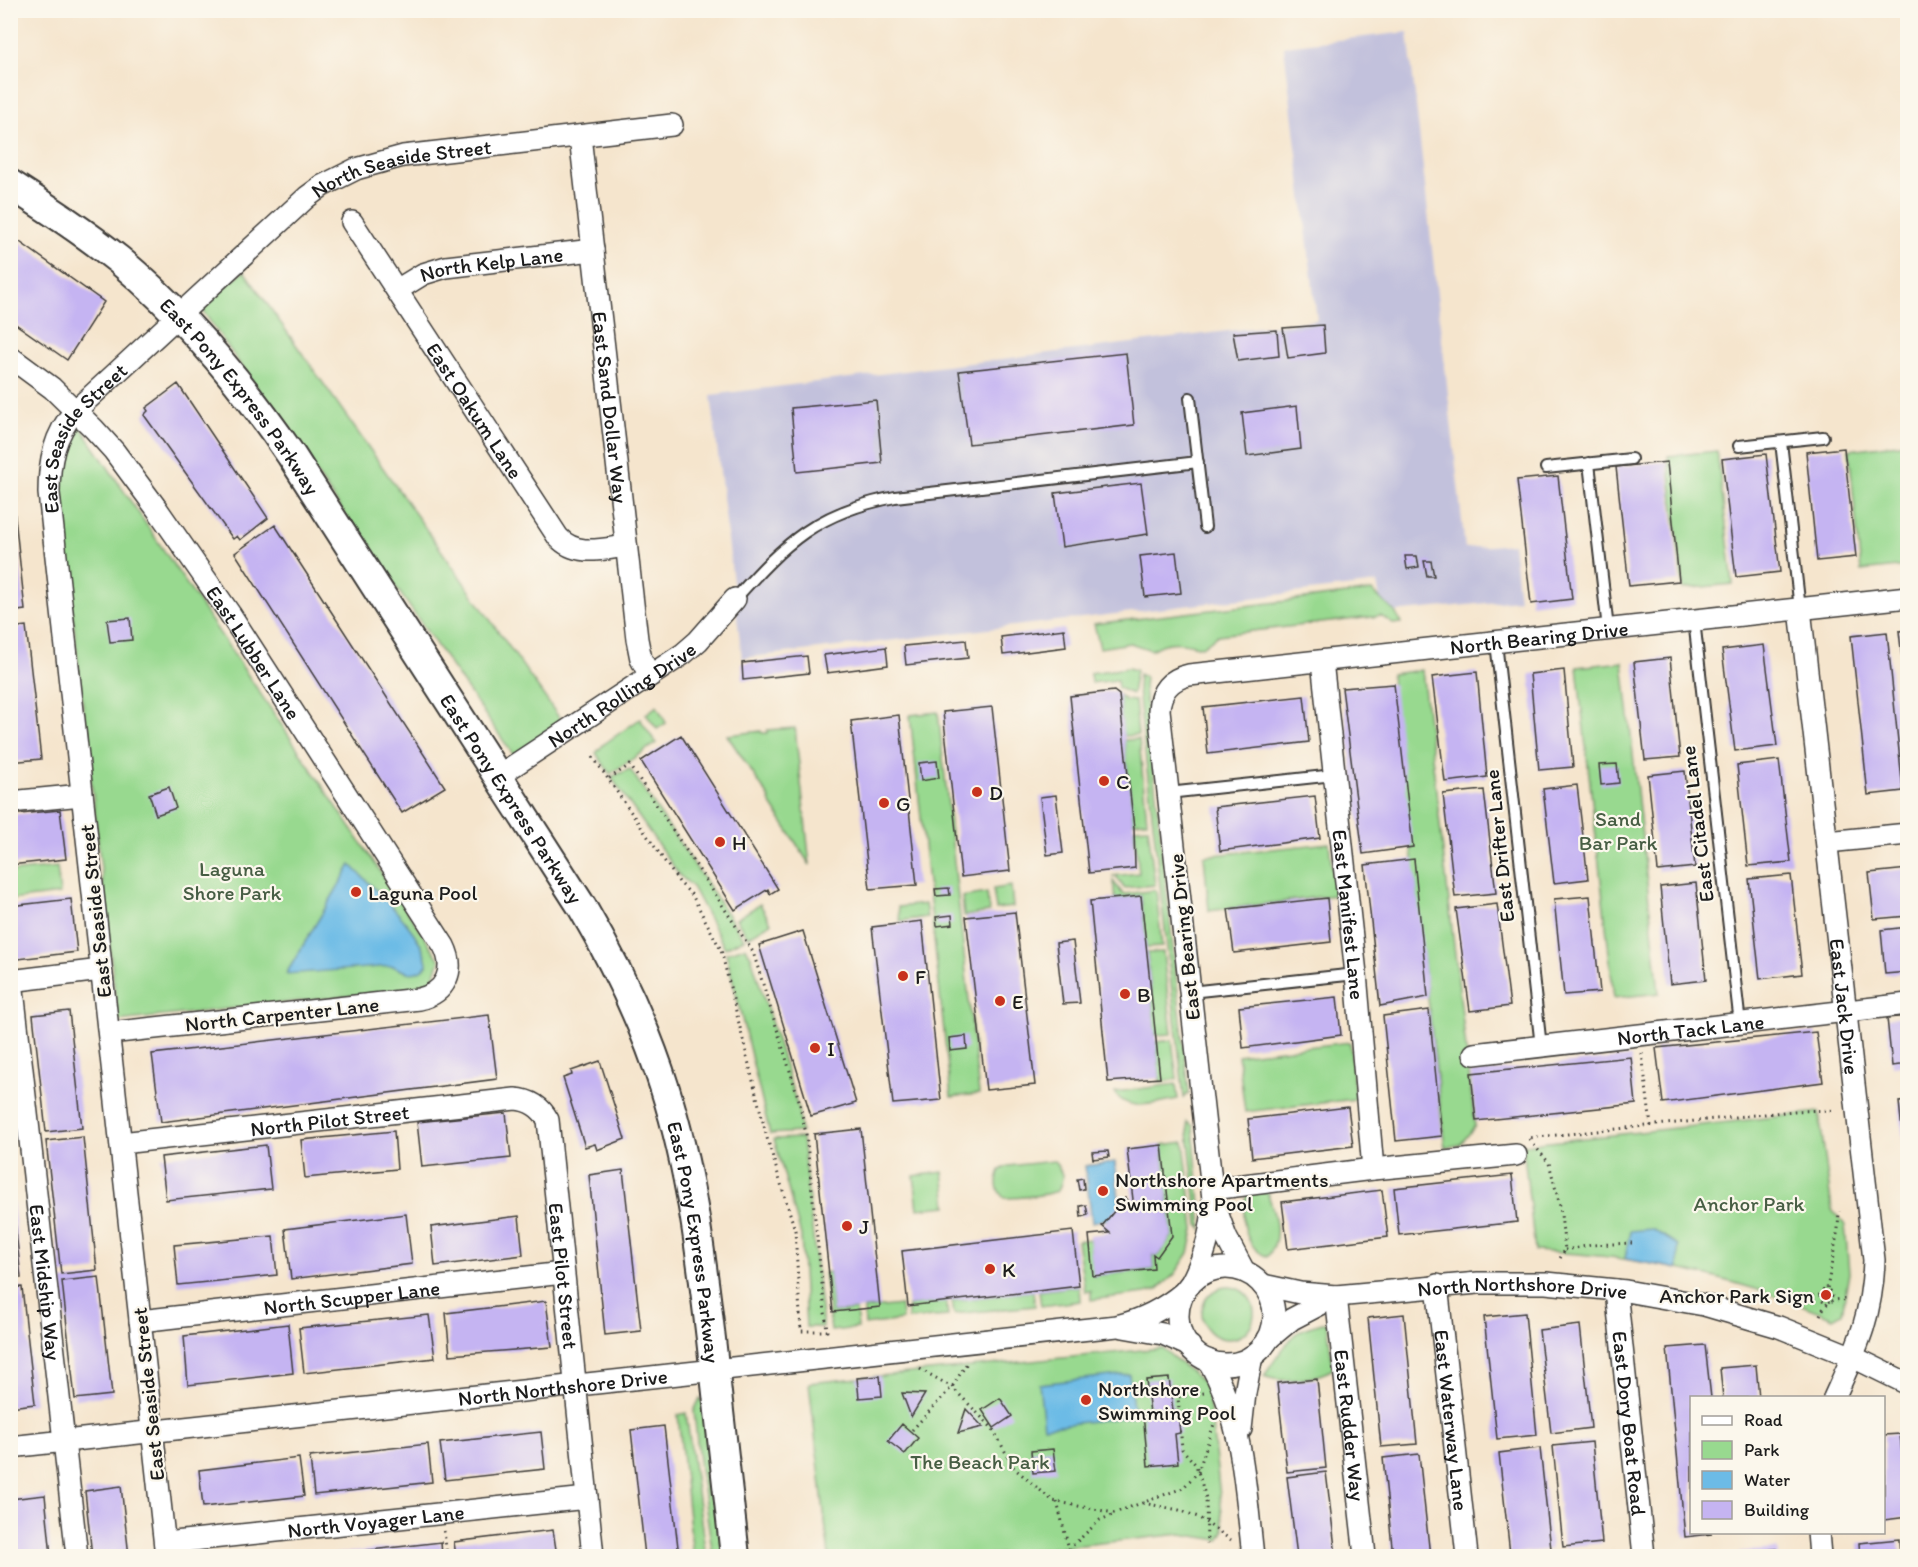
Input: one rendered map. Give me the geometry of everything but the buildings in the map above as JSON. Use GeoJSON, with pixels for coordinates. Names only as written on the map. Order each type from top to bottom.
{"type":"FeatureCollection","features":[{"type":"Feature","properties":{"kind":"main road","name":"East Pony Express Parkway"},"geometry":{"type":"LineString","coordinates":[[10,184],[65,219],[143,282],[180,317],[228,370],[271,426],[603,942],[653,1051],[676,1127],[693,1197],[735,1557]]}},
{"type":"Feature","properties":{"kind":"street","name":"North Seaside Street"},"geometry":{"type":"LineString","coordinates":[[180,317],[292,208],[322,186],[356,169],[403,156],[672,125]]}},
{"type":"Feature","properties":{"kind":"street","name":"East Sand Dollar Way"},"geometry":{"type":"LineString","coordinates":[[580,136],[638,649],[650,676]]}},
{"type":"Feature","properties":{"kind":"street","name":"East Oakum Lane"},"geometry":{"type":"LineString","coordinates":[[352,222],[558,537],[568,546],[580,550],[626,546]]}},
{"type":"Feature","properties":{"kind":"street","name":"North Kelp Lane"},"geometry":{"type":"LineString","coordinates":[[397,290],[423,274],[446,267],[593,250]]}},
{"type":"Feature","properties":{"kind":"street","name":"East Seaside Street"},"geometry":{"type":"LineString","coordinates":[[166,1550],[49,493],[50,468],[55,444],[66,422],[75,411],[180,317]]}},
{"type":"Feature","properties":{"kind":"street","name":"East Lubber Lane"},"geometry":{"type":"LineString","coordinates":[[10,357],[52,388],[99,434],[127,468],[230,614],[444,946],[450,962],[447,979]]}},
{"type":"Feature","properties":{"kind":"street","name":"North Bearing Drive"},"geometry":{"type":"LineString","coordinates":[[1174,680],[1189,675],[1908,597]]}},
{"type":"Feature","properties":{"kind":"street","name":"North Rolling Drive"},"geometry":{"type":"LineString","coordinates":[[498,776],[683,654],[698,641],[735,599]]}},
{"type":"Feature","properties":{"kind":"street","name":"East Jack Drive"},"geometry":{"type":"LineString","coordinates":[[1800,609],[1874,1260],[1870,1303],[1865,1326],[1835,1396]]}},
{"type":"Feature","properties":{"kind":"street","name":"East Manifest Lane"},"geometry":{"type":"LineString","coordinates":[[1322,661],[1356,974],[1373,1169]]}},
{"type":"Feature","properties":{"kind":"street","name":"East Bearing Drive"},"geometry":{"type":"LineString","coordinates":[[1174,680],[1162,692],[1159,701],[1213,1194]]}},
{"type":"Feature","properties":{"kind":"street"},"geometry":{"type":"LineString","coordinates":[[10,802],[82,795]]}},
{"type":"Feature","properties":{"kind":"street"},"geometry":{"type":"LineString","coordinates":[[1827,842],[1908,834]]}},
{"type":"Feature","properties":{"kind":"street"},"geometry":{"type":"LineString","coordinates":[[11,981],[101,970]]}},
{"type":"Feature","properties":{"kind":"street","name":"North Carpenter Lane"},"geometry":{"type":"LineString","coordinates":[[109,1034],[419,999],[435,993],[447,979]]}},
{"type":"Feature","properties":{"kind":"street","name":"East Midship Way"},"geometry":{"type":"LineString","coordinates":[[11,981],[77,1557]]}},
{"type":"Feature","properties":{"kind":"street","name":"North Tack Lane"},"geometry":{"type":"LineString","coordinates":[[1474,1054],[1908,1004]]}},
{"type":"Feature","properties":{"kind":"street","name":"North Pilot Street"},"geometry":{"type":"LineString","coordinates":[[121,1143],[515,1099],[530,1102],[536,1106]]}},
{"type":"Feature","properties":{"kind":"street","name":"East Pilot Street"},"geometry":{"type":"LineString","coordinates":[[536,1106],[548,1120],[593,1557]]}},
{"type":"Feature","properties":{"kind":"street"},"geometry":{"type":"LineString","coordinates":[[1213,1194],[1373,1169],[1516,1155]]}},
{"type":"Feature","properties":{"kind":"street"},"geometry":{"type":"LineString","coordinates":[[1213,1194],[1226,1237],[1244,1271]]}},
{"type":"Feature","properties":{"kind":"street"},"geometry":{"type":"LineString","coordinates":[[1213,1194],[1208,1242],[1201,1263],[1180,1303],[1179,1326],[1190,1347],[1208,1360],[1233,1412],[1240,1448],[1252,1557]]}},
{"type":"Feature","properties":{"kind":"street"},"geometry":{"type":"LineString","coordinates":[[1188,1288],[1210,1270],[1233,1268],[1244,1271],[1263,1285],[1300,1293],[1336,1296]]}},
{"type":"Feature","properties":{"kind":"street","name":"North Scupper Lane"},"geometry":{"type":"LineString","coordinates":[[140,1321],[563,1273]]}},
{"type":"Feature","properties":{"kind":"street","name":"North Northshore Drive"},"geometry":{"type":"LineString","coordinates":[[1336,1296],[1437,1285],[1512,1282],[1616,1290],[1675,1299],[1743,1315],[1805,1336],[1908,1384]]}},
{"type":"Feature","properties":{"kind":"street"},"geometry":{"type":"LineString","coordinates":[[1263,1285],[1273,1305],[1274,1317],[1268,1339]]}},
{"type":"Feature","properties":{"kind":"street","name":"East Waterway Lane"},"geometry":{"type":"LineString","coordinates":[[1437,1285],[1467,1557]]}},
{"type":"Feature","properties":{"kind":"street","name":"North Northshore Drive"},"geometry":{"type":"LineString","coordinates":[[10,1447],[1117,1326],[1146,1317],[1167,1306],[1188,1288]]}},
{"type":"Feature","properties":{"kind":"street","name":"East Dory Boat Road"},"geometry":{"type":"LineString","coordinates":[[1616,1290],[1644,1557]]}},
{"type":"Feature","properties":{"kind":"street"},"geometry":{"type":"LineString","coordinates":[[1208,1360],[1231,1363],[1252,1356],[1268,1339],[1297,1316],[1336,1296]]}},
{"type":"Feature","properties":{"kind":"street","name":"East Rudder Way"},"geometry":{"type":"LineString","coordinates":[[1336,1296],[1365,1557]]}},
{"type":"Feature","properties":{"kind":"street","name":"North Northshore Drive"},"geometry":{"type":"LineString","coordinates":[[1117,1326],[1163,1334],[1190,1347]]}},
{"type":"Feature","properties":{"kind":"street"},"geometry":{"type":"LineString","coordinates":[[1240,1448],[1245,1393],[1252,1356]]}},
{"type":"Feature","properties":{"kind":"street","name":"North Voyager Lane"},"geometry":{"type":"LineString","coordinates":[[166,1550],[442,1513],[587,1498]]}},
{"type":"Feature","properties":{"kind":"street"},"geometry":{"type":"LineString","coordinates":[[1818,1534],[1820,1557]]}},
{"type":"Feature","properties":{"kind":"lane"},"geometry":{"type":"LineString","coordinates":[[1190,398],[1205,526]]}},
{"type":"Feature","properties":{"kind":"lane"},"geometry":{"type":"LineString","coordinates":[[1739,446],[1823,437]]}},
{"type":"Feature","properties":{"kind":"lane"},"geometry":{"type":"LineString","coordinates":[[1781,442],[1800,609]]}},
{"type":"Feature","properties":{"kind":"lane"},"geometry":{"type":"LineString","coordinates":[[1546,468],[1631,459]]}},
{"type":"Feature","properties":{"kind":"lane"},"geometry":{"type":"LineString","coordinates":[[735,599],[767,563],[797,537],[833,516],[873,501],[1198,462]]}},
{"type":"Feature","properties":{"kind":"lane"},"geometry":{"type":"LineString","coordinates":[[1589,463],[1608,630]]}},
{"type":"Feature","properties":{"kind":"lane","name":"East Citadel Lane"},"geometry":{"type":"LineString","coordinates":[[1694,620],[1740,1024]]}},
{"type":"Feature","properties":{"kind":"lane","name":"East Drifter Lane"},"geometry":{"type":"LineString","coordinates":[[1496,642],[1540,1047]]}},
{"type":"Feature","properties":{"kind":"lane"},"geometry":{"type":"LineString","coordinates":[[1168,793],[1334,775]]}},
{"type":"Feature","properties":{"kind":"lane"},"geometry":{"type":"LineString","coordinates":[[1190,992],[1356,974]]}},
{"type":"Feature","properties":{"kind":"path"},"geometry":{"type":"LineString","coordinates":[[593,757],[679,882],[692,895],[721,951],[767,1138],[795,1230],[801,1331],[827,1331],[806,1134],[799,1100],[753,952],[630,765],[608,778]]}},
{"type":"Feature","properties":{"kind":"path"},"geometry":{"type":"LineString","coordinates":[[1640,1035],[1652,1126]]}},
{"type":"Feature","properties":{"kind":"path"},"geometry":{"type":"LineString","coordinates":[[1559,1260],[1565,1250],[1560,1206],[1549,1162],[1528,1138],[1794,1111],[1835,1110]]}},
{"type":"Feature","properties":{"kind":"path"},"geometry":{"type":"LineString","coordinates":[[1827,1289],[1839,1211]]}},
{"type":"Feature","properties":{"kind":"path"},"geometry":{"type":"LineString","coordinates":[[1565,1250],[1600,1244],[1632,1243]]}},
{"type":"Feature","properties":{"kind":"path"},"geometry":{"type":"LineString","coordinates":[[1783,1302],[1819,1295],[1827,1289]]}},
{"type":"Feature","properties":{"kind":"path"},"geometry":{"type":"LineString","coordinates":[[1820,1315],[1833,1293],[1827,1289]]}},
{"type":"Feature","properties":{"kind":"path"},"geometry":{"type":"LineString","coordinates":[[1819,1295],[1822,1302],[1847,1300]]}},
{"type":"Feature","properties":{"kind":"path"},"geometry":{"type":"LineString","coordinates":[[912,1430],[952,1387],[967,1363]]}},
{"type":"Feature","properties":{"kind":"path"},"geometry":{"type":"LineString","coordinates":[[920,1369],[952,1387],[993,1429],[1014,1468],[1053,1501],[1114,1513],[1183,1488],[1198,1472],[1216,1417]]}},
{"type":"Feature","properties":{"kind":"path"},"geometry":{"type":"LineString","coordinates":[[1205,1393],[1178,1397],[1182,1449],[1196,1465],[1206,1498],[1207,1544]]}},
{"type":"Feature","properties":{"kind":"path"},"geometry":{"type":"LineString","coordinates":[[1057,1502],[1069,1549],[1100,1520],[1142,1503],[1198,1516],[1231,1540]]}},
{"type":"Feature","properties":{"kind":"path"},"geometry":{"type":"LineString","coordinates":[[442,1513],[447,1557]]}},
{"type":"Feature","properties":{"kind":"shaded area"},"geometry":{"type":"Polygon","coordinates":[[[1408,32],[1465,548],[1513,544],[1519,600],[1383,613],[1377,583],[742,658],[711,395],[1317,320],[1284,46],[1408,32]]]}},
{"type":"Feature","properties":{"kind":"green space"},"geometry":{"type":"Polygon","coordinates":[[[244,271],[563,723],[514,756],[200,307],[244,271]]]}},
{"type":"Feature","properties":{"kind":"green space","name":"Laguna Shore Park"},"geometry":{"type":"Polygon","coordinates":[[[80,426],[440,960],[430,987],[118,1021],[57,473],[80,426]]]}},
{"type":"Feature","properties":{"kind":"green space"},"geometry":{"type":"Polygon","coordinates":[[[1907,443],[1907,566],[1861,571],[1849,450],[1907,443]]]}},
{"type":"Feature","properties":{"kind":"green space"},"geometry":{"type":"Polygon","coordinates":[[[1717,451],[1733,584],[1683,589],[1668,456],[1717,451]]]}},
{"type":"Feature","properties":{"kind":"green space"},"geometry":{"type":"Polygon","coordinates":[[[1372,591],[1395,612],[1401,623],[1393,624],[1381,616],[1218,635],[1202,647],[1176,642],[1163,644],[1151,650],[1130,643],[1100,648],[1094,624],[1372,591]]]}},
{"type":"Feature","properties":{"kind":"green space","name":"Sand Bar Park"},"geometry":{"type":"Polygon","coordinates":[[[1623,662],[1659,993],[1614,998],[1577,667],[1623,662]]]}},
{"type":"Feature","properties":{"kind":"green space"},"geometry":{"type":"Polygon","coordinates":[[[1128,668],[1136,670],[1132,694],[1118,688],[1117,680],[1091,683],[1090,673],[1128,668]]]}},
{"type":"Feature","properties":{"kind":"green space"},"geometry":{"type":"Polygon","coordinates":[[[1422,670],[1475,1126],[1461,1144],[1445,1148],[1391,674],[1422,670]]]}},
{"type":"Feature","properties":{"kind":"green space"},"geometry":{"type":"Polygon","coordinates":[[[1139,674],[1145,677],[1144,687],[1189,1093],[1184,1098],[1138,689],[1139,674]]]}},
{"type":"Feature","properties":{"kind":"green space"},"geometry":{"type":"Polygon","coordinates":[[[1119,695],[1125,700],[1135,701],[1138,735],[1123,736],[1119,695]]]}},
{"type":"Feature","properties":{"kind":"green space"},"geometry":{"type":"Polygon","coordinates":[[[657,706],[666,723],[657,729],[646,714],[657,706]]]}},
{"type":"Feature","properties":{"kind":"green space"},"geometry":{"type":"Polygon","coordinates":[[[938,712],[979,1094],[951,1097],[910,715],[938,712]]]}},
{"type":"Feature","properties":{"kind":"green space"},"geometry":{"type":"Polygon","coordinates":[[[640,719],[656,743],[610,774],[596,753],[604,744],[640,719]]]}},
{"type":"Feature","properties":{"kind":"green space"},"geometry":{"type":"Polygon","coordinates":[[[795,728],[810,865],[769,801],[770,799],[727,735],[761,731],[767,733],[767,730],[795,728]]]}},
{"type":"Feature","properties":{"kind":"green space"},"geometry":{"type":"Polygon","coordinates":[[[1139,739],[1147,821],[1133,822],[1124,740],[1139,739]]]}},
{"type":"Feature","properties":{"kind":"green space"},"geometry":{"type":"Polygon","coordinates":[[[630,769],[744,939],[725,948],[691,885],[680,876],[611,777],[630,769]]]}},
{"type":"Feature","properties":{"kind":"green space"},"geometry":{"type":"Polygon","coordinates":[[[1148,827],[1155,885],[1124,888],[1116,876],[1112,876],[1139,873],[1134,828],[1148,827]]]}},
{"type":"Feature","properties":{"kind":"green space"},"geometry":{"type":"Polygon","coordinates":[[[1329,843],[1335,895],[1209,911],[1204,856],[1329,843]]]}},
{"type":"Feature","properties":{"kind":"green space"},"geometry":{"type":"Polygon","coordinates":[[[57,867],[60,894],[11,900],[11,872],[57,867]]]}},
{"type":"Feature","properties":{"kind":"green space"},"geometry":{"type":"Polygon","coordinates":[[[1113,881],[1125,894],[1156,890],[1162,947],[1146,948],[1141,896],[1115,899],[1113,881]]]}},
{"type":"Feature","properties":{"kind":"green space"},"geometry":{"type":"Polygon","coordinates":[[[1011,886],[1013,907],[996,909],[993,889],[1011,886]]]}},
{"type":"Feature","properties":{"kind":"green space"},"geometry":{"type":"Polygon","coordinates":[[[987,893],[989,912],[964,916],[962,897],[987,893]]]}},
{"type":"Feature","properties":{"kind":"green space"},"geometry":{"type":"Polygon","coordinates":[[[760,904],[771,923],[748,937],[736,919],[760,904]]]}},
{"type":"Feature","properties":{"kind":"green space"},"geometry":{"type":"Polygon","coordinates":[[[925,904],[927,917],[900,921],[898,907],[925,904]]]}},
{"type":"Feature","properties":{"kind":"green space"},"geometry":{"type":"Polygon","coordinates":[[[745,947],[751,956],[798,1108],[801,1132],[770,1134],[726,953],[745,947]]]}},
{"type":"Feature","properties":{"kind":"green space"},"geometry":{"type":"Polygon","coordinates":[[[1163,952],[1172,1034],[1155,1035],[1147,953],[1163,952]]]}},
{"type":"Feature","properties":{"kind":"green space"},"geometry":{"type":"Polygon","coordinates":[[[1172,1040],[1177,1079],[1160,1082],[1156,1042],[1172,1040]]]}},
{"type":"Feature","properties":{"kind":"green space"},"geometry":{"type":"Polygon","coordinates":[[[1350,1042],[1355,1099],[1245,1112],[1238,1055],[1350,1042]]]}},
{"type":"Feature","properties":{"kind":"green space"},"geometry":{"type":"Polygon","coordinates":[[[1176,1084],[1178,1099],[1153,1104],[1127,1103],[1115,1092],[1176,1084]]]}},
{"type":"Feature","properties":{"kind":"green space","name":"Anchor Park"},"geometry":{"type":"Polygon","coordinates":[[[1819,1112],[1832,1210],[1845,1225],[1849,1273],[1842,1313],[1833,1318],[1754,1289],[1700,1274],[1617,1258],[1535,1251],[1523,1145],[1819,1112]]]}},
{"type":"Feature","properties":{"kind":"green space"},"geometry":{"type":"Polygon","coordinates":[[[1187,1122],[1193,1126],[1202,1229],[1198,1225],[1187,1122]]]}},
{"type":"Feature","properties":{"kind":"green space"},"geometry":{"type":"Polygon","coordinates":[[[802,1138],[823,1327],[806,1327],[801,1235],[774,1139],[802,1138]]]}},
{"type":"Feature","properties":{"kind":"green space"},"geometry":{"type":"Polygon","coordinates":[[[1184,1142],[1194,1230],[1189,1253],[1175,1274],[1157,1290],[1091,1300],[1091,1291],[1085,1291],[1077,1241],[1090,1239],[1094,1276],[1154,1269],[1153,1254],[1157,1257],[1172,1236],[1162,1145],[1184,1142]]]}},
{"type":"Feature","properties":{"kind":"green space"},"geometry":{"type":"Polygon","coordinates":[[[1054,1161],[1062,1175],[1058,1191],[1004,1198],[999,1191],[997,1181],[1000,1170],[1008,1166],[1054,1161]]]}},
{"type":"Feature","properties":{"kind":"green space"},"geometry":{"type":"Polygon","coordinates":[[[943,1172],[947,1206],[918,1209],[914,1176],[943,1172]]]}},
{"type":"Feature","properties":{"kind":"green space"},"geometry":{"type":"Polygon","coordinates":[[[1267,1191],[1275,1216],[1276,1233],[1272,1250],[1267,1257],[1252,1245],[1248,1238],[1244,1212],[1247,1194],[1267,1191]]]}},
{"type":"Feature","properties":{"kind":"green space"},"geometry":{"type":"Polygon","coordinates":[[[829,1272],[833,1312],[856,1310],[858,1328],[831,1331],[824,1273],[829,1272]]]}},
{"type":"Feature","properties":{"kind":"green space"},"geometry":{"type":"Polygon","coordinates":[[[1079,1286],[1080,1301],[1041,1306],[1039,1291],[1079,1286]]]}},
{"type":"Feature","properties":{"kind":"green space"},"geometry":{"type":"Polygon","coordinates":[[[1223,1287],[1233,1287],[1243,1291],[1250,1298],[1254,1313],[1250,1328],[1243,1335],[1233,1339],[1223,1339],[1213,1335],[1206,1328],[1202,1318],[1202,1308],[1206,1298],[1213,1291],[1223,1287]]]}},
{"type":"Feature","properties":{"kind":"green space"},"geometry":{"type":"Polygon","coordinates":[[[1033,1291],[1035,1306],[954,1314],[952,1301],[1033,1291]]]}},
{"type":"Feature","properties":{"kind":"green space"},"geometry":{"type":"Polygon","coordinates":[[[946,1301],[948,1316],[908,1319],[908,1306],[946,1301]]]}},
{"type":"Feature","properties":{"kind":"green space"},"geometry":{"type":"Polygon","coordinates":[[[901,1305],[902,1320],[865,1325],[864,1309],[901,1305]]]}},
{"type":"Feature","properties":{"kind":"green space"},"geometry":{"type":"Polygon","coordinates":[[[1327,1322],[1333,1369],[1318,1375],[1290,1380],[1264,1376],[1295,1335],[1307,1328],[1327,1322]]]}},
{"type":"Feature","properties":{"kind":"green space","name":"The Beach Park"},"geometry":{"type":"Polygon","coordinates":[[[1162,1348],[1204,1383],[1210,1408],[1224,1531],[1219,1540],[1181,1534],[984,1556],[829,1556],[809,1383],[1162,1348]]]}},
{"type":"Feature","properties":{"kind":"green space"},"geometry":{"type":"Polygon","coordinates":[[[700,1398],[706,1408],[723,1556],[713,1556],[699,1462],[694,1411],[700,1398]]]}},
{"type":"Feature","properties":{"kind":"green space"},"geometry":{"type":"Polygon","coordinates":[[[686,1413],[706,1556],[693,1556],[678,1415],[686,1413]]]}},
{"type":"Feature","properties":{"kind":"water","name":"Laguna Pool"},"geometry":{"type":"Polygon","coordinates":[[[351,865],[408,926],[418,940],[427,965],[415,972],[407,972],[393,966],[286,974],[351,865]]]}},
{"type":"Feature","properties":{"kind":"water","name":"Northshore Apartments Swimming Pool"},"geometry":{"type":"Polygon","coordinates":[[[1115,1162],[1121,1217],[1092,1222],[1085,1166],[1115,1162]]]}},
{"type":"Feature","properties":{"kind":"water"},"geometry":{"type":"Polygon","coordinates":[[[1652,1229],[1678,1245],[1678,1269],[1625,1259],[1630,1231],[1652,1229]]]}},
{"type":"Feature","properties":{"kind":"water","name":"Northshore Swimming Pool"},"geometry":{"type":"Polygon","coordinates":[[[1129,1374],[1134,1416],[1044,1427],[1039,1384],[1129,1374]]]}},
{"type":"Feature","properties":{"kind":"place","name":"C"},"geometry":{"type":"Point","coordinates":[1104,781]}},
{"type":"Feature","properties":{"kind":"place","name":"D"},"geometry":{"type":"Point","coordinates":[977,792]}},
{"type":"Feature","properties":{"kind":"place","name":"G"},"geometry":{"type":"Point","coordinates":[884,803]}},
{"type":"Feature","properties":{"kind":"place","name":"H"},"geometry":{"type":"Point","coordinates":[720,842]}},
{"type":"Feature","properties":{"kind":"place","name":"Laguna Pool"},"geometry":{"type":"Point","coordinates":[356,892]}},
{"type":"Feature","properties":{"kind":"place","name":"F"},"geometry":{"type":"Point","coordinates":[903,976]}},
{"type":"Feature","properties":{"kind":"place","name":"B"},"geometry":{"type":"Point","coordinates":[1125,994]}},
{"type":"Feature","properties":{"kind":"place","name":"E"},"geometry":{"type":"Point","coordinates":[1000,1001]}},
{"type":"Feature","properties":{"kind":"place","name":"I"},"geometry":{"type":"Point","coordinates":[815,1048]}},
{"type":"Feature","properties":{"kind":"place","name":"Northshore Apartments Swimming Pool"},"geometry":{"type":"Point","coordinates":[1103,1191]}},
{"type":"Feature","properties":{"kind":"place","name":"J"},"geometry":{"type":"Point","coordinates":[847,1226]}},
{"type":"Feature","properties":{"kind":"place","name":"K"},"geometry":{"type":"Point","coordinates":[990,1269]}},
{"type":"Feature","properties":{"kind":"place","name":"Anchor Park Sign"},"geometry":{"type":"Point","coordinates":[1826,1295]}},
{"type":"Feature","properties":{"kind":"place","name":"Northshore Swimming Pool"},"geometry":{"type":"Point","coordinates":[1086,1400]}}]}
